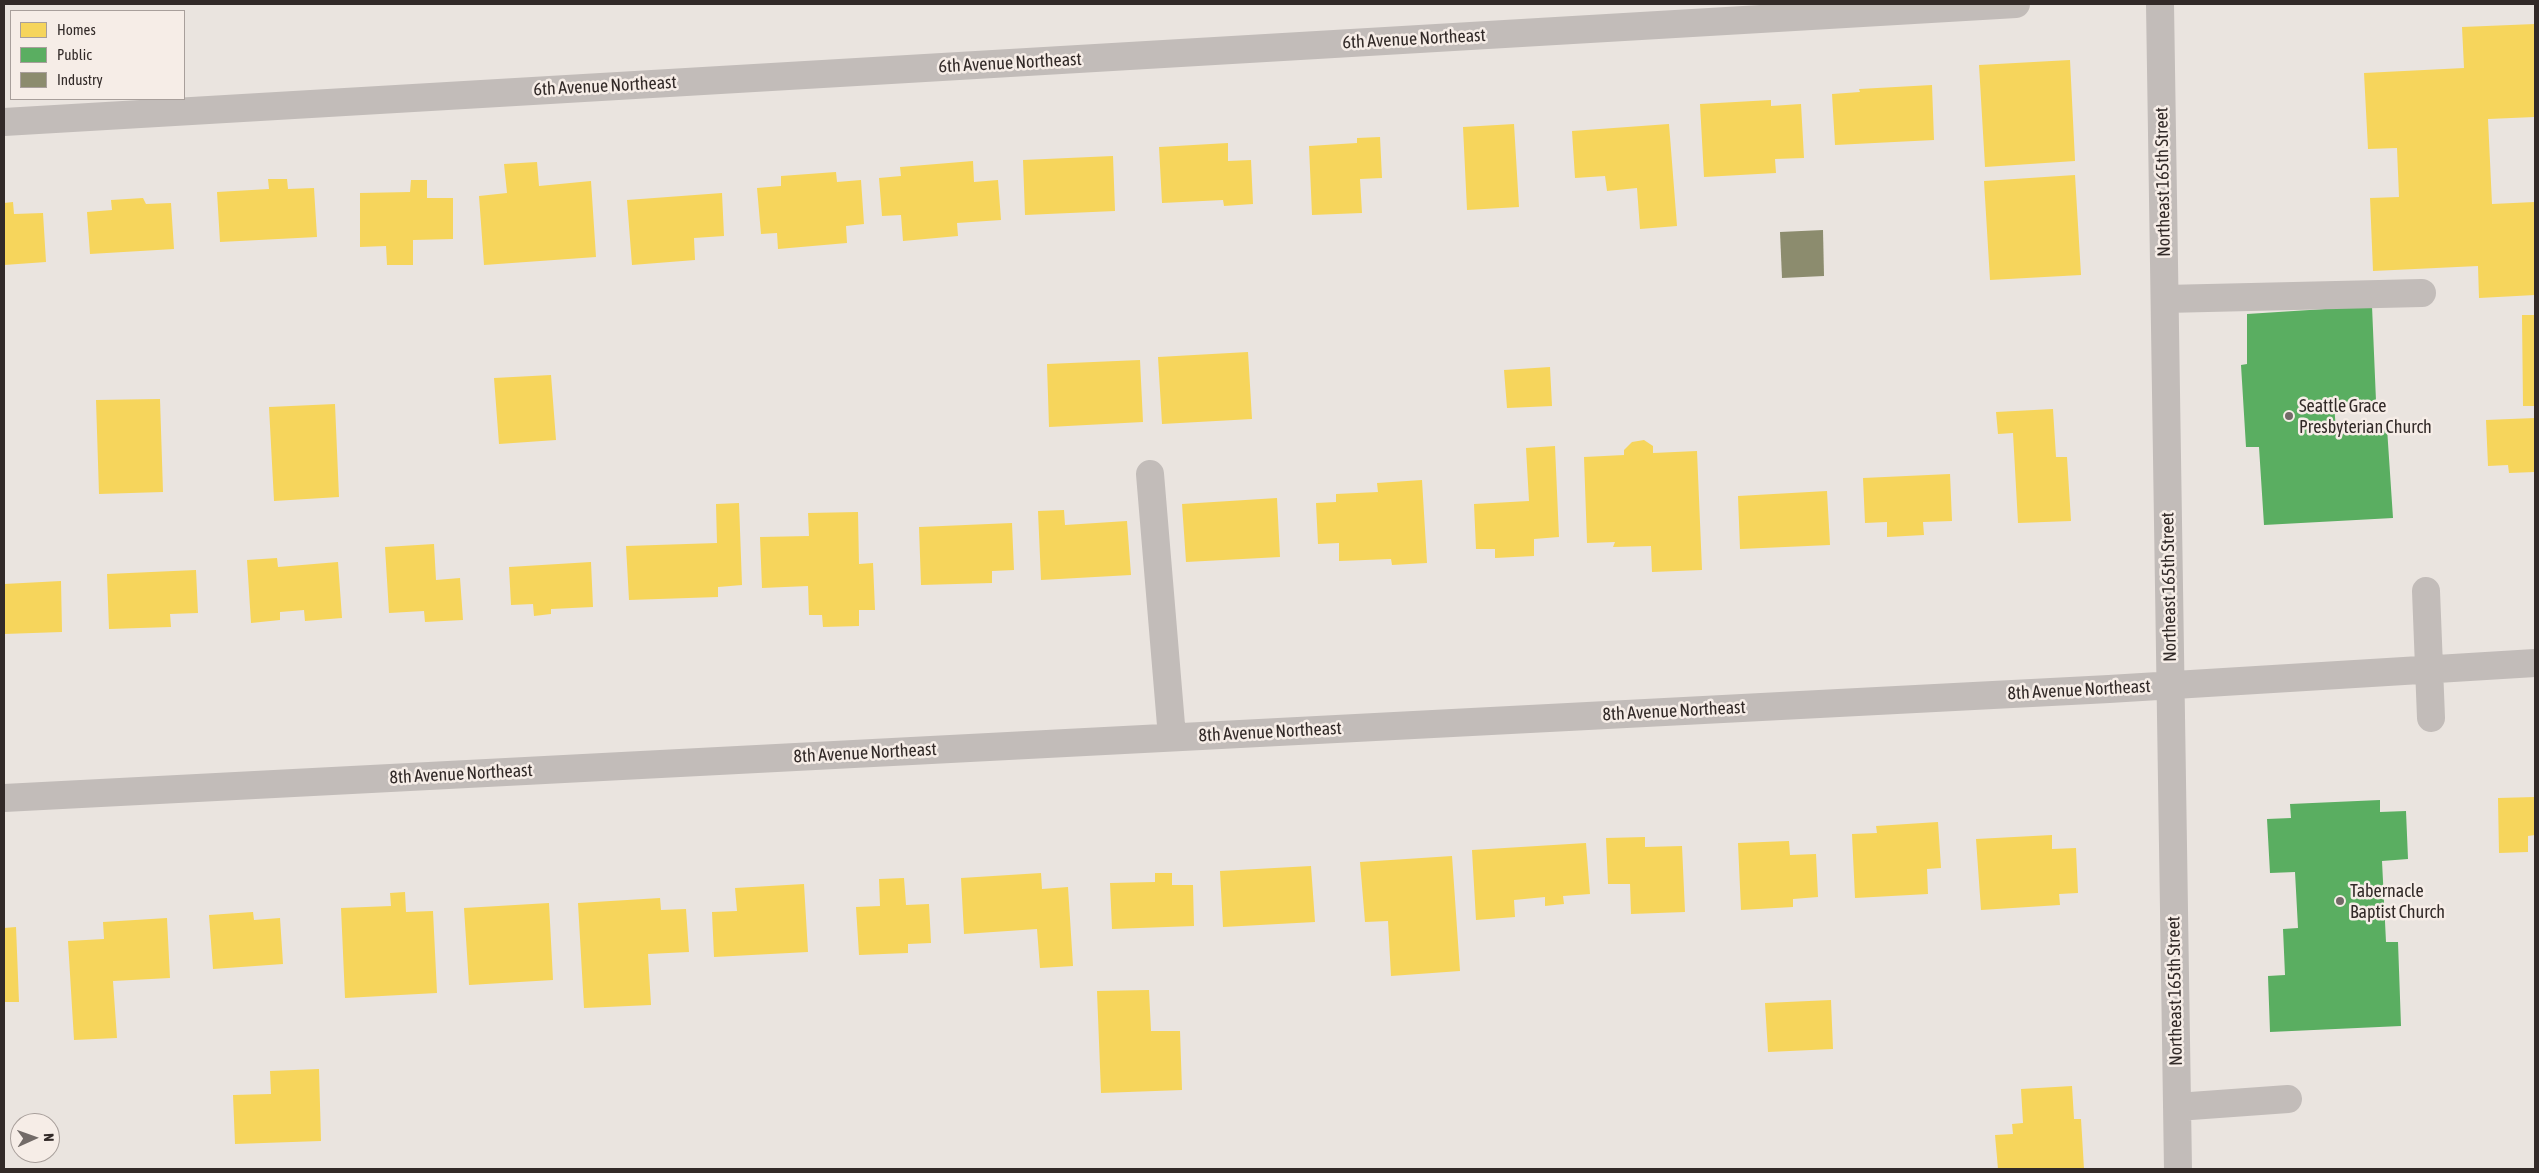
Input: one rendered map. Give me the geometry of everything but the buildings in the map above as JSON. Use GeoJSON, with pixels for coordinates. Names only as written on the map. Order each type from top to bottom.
{"type":"FeatureCollection","features":[{"type":"Feature","properties":{"kind":"street","name":"6th Avenue Northeast"},"geometry":{"type":"LineString","coordinates":[[4,122],[2016,4]]}},
{"type":"Feature","properties":{"kind":"street","name":"Northeast 165th Street"},"geometry":{"type":"LineString","coordinates":[[2160,4],[2178,1169]]}},
{"type":"Feature","properties":{"kind":"street"},"geometry":{"type":"LineString","coordinates":[[2165,299],[2422,293]]}},
{"type":"Feature","properties":{"kind":"street"},"geometry":{"type":"LineString","coordinates":[[1150,474],[1172,737]]}},
{"type":"Feature","properties":{"kind":"street"},"geometry":{"type":"LineString","coordinates":[[2426,591],[2431,718]]}},
{"type":"Feature","properties":{"kind":"street","name":"8th Avenue Northeast"},"geometry":{"type":"LineString","coordinates":[[4,798],[2170,685],[2535,663]]}},
{"type":"Feature","properties":{"kind":"street"},"geometry":{"type":"LineString","coordinates":[[2177,1107],[2288,1099]]}},
{"type":"Feature","properties":{"kind":"place","name":"Seattle Grace Presbyterian Church"},"geometry":{"type":"Point","coordinates":[2289,416]}},
{"type":"Feature","properties":{"kind":"place","name":"Tabernacle Baptist Church"},"geometry":{"type":"Point","coordinates":[2340,901]}}]}
